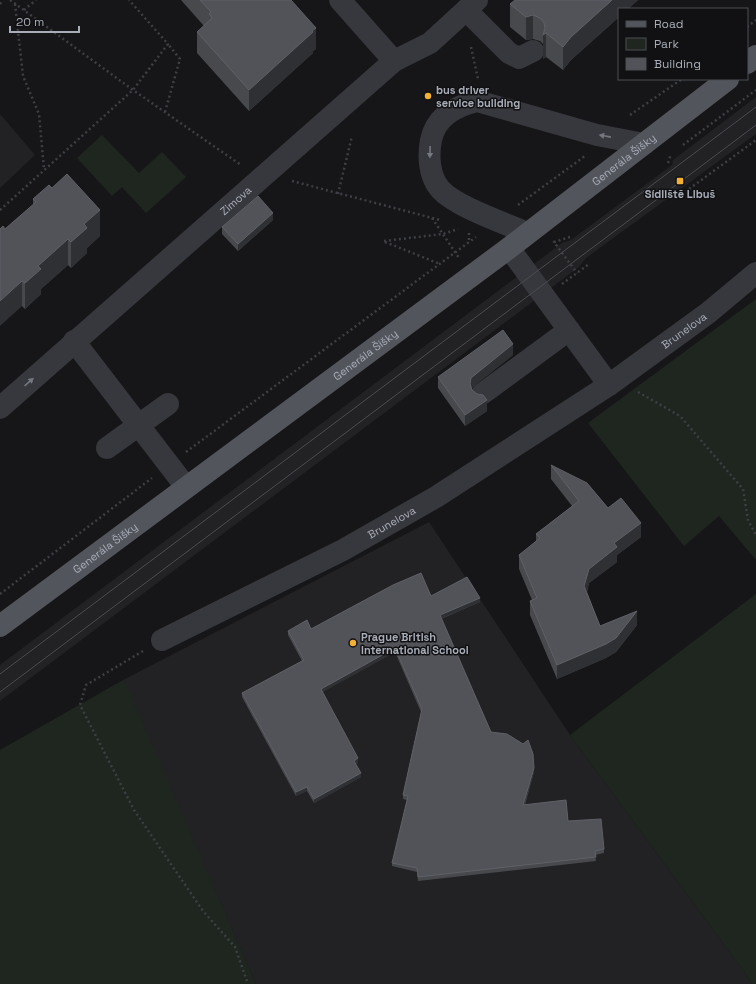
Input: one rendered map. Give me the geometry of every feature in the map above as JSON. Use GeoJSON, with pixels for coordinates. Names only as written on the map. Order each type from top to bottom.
{"type":"FeatureCollection","features":[{"type":"Feature","properties":{"kind":"main road"},"geometry":{"type":"LineString","coordinates":[[748,62],[756,56]]}},
{"type":"Feature","properties":{"kind":"main road","name":"Generála Šišky"},"geometry":{"type":"LineString","coordinates":[[0,626],[509,248],[727,80]]}},
{"type":"Feature","properties":{"kind":"street"},"geometry":{"type":"LineString","coordinates":[[340,0],[394,61]]}},
{"type":"Feature","properties":{"kind":"street"},"geometry":{"type":"LineString","coordinates":[[471,5],[509,53],[519,58],[533,51]]}},
{"type":"Feature","properties":{"kind":"street","name":"Zimova"},"geometry":{"type":"LineString","coordinates":[[0,408],[74,341],[394,61],[430,43],[471,5]]}},
{"type":"Feature","properties":{"kind":"street"},"geometry":{"type":"LineString","coordinates":[[527,233],[455,201],[440,189],[432,172],[429,152],[432,134],[443,117],[460,105],[477,101],[597,135],[644,144]]}},
{"type":"Feature","properties":{"kind":"street"},"geometry":{"type":"LineString","coordinates":[[509,248],[609,384]]}},
{"type":"Feature","properties":{"kind":"street","name":"Brunelova"},"geometry":{"type":"LineString","coordinates":[[162,640],[343,550],[415,509],[609,384],[708,313],[756,273]]}},
{"type":"Feature","properties":{"kind":"street"},"geometry":{"type":"LineString","coordinates":[[482,394],[569,330]]}},
{"type":"Feature","properties":{"kind":"street"},"geometry":{"type":"LineString","coordinates":[[74,341],[186,487]]}},
{"type":"Feature","properties":{"kind":"street"},"geometry":{"type":"LineString","coordinates":[[107,448],[168,404]]}},
{"type":"Feature","properties":{"kind":"path"},"geometry":{"type":"LineString","coordinates":[[0,4],[3,0]]}},
{"type":"Feature","properties":{"kind":"path"},"geometry":{"type":"LineString","coordinates":[[10,0],[133,90],[245,167]]}},
{"type":"Feature","properties":{"kind":"path"},"geometry":{"type":"LineString","coordinates":[[24,10],[36,0]]}},
{"type":"Feature","properties":{"kind":"path"},"geometry":{"type":"LineString","coordinates":[[129,0],[180,59],[165,112]]}},
{"type":"Feature","properties":{"kind":"path"},"geometry":{"type":"LineString","coordinates":[[15,3],[23,76],[39,114],[44,169]]}},
{"type":"Feature","properties":{"kind":"path"},"geometry":{"type":"LineString","coordinates":[[748,26],[756,20]]}},
{"type":"Feature","properties":{"kind":"path"},"geometry":{"type":"LineString","coordinates":[[469,41],[480,87]]}},
{"type":"Feature","properties":{"kind":"path"},"geometry":{"type":"LineString","coordinates":[[0,210],[133,90],[168,44]]}},
{"type":"Feature","properties":{"kind":"path"},"geometry":{"type":"LineString","coordinates":[[630,115],[647,105],[681,80]]}},
{"type":"Feature","properties":{"kind":"path"},"geometry":{"type":"LineString","coordinates":[[0,594],[169,465],[591,152],[597,135]]}},
{"type":"Feature","properties":{"kind":"path"},"geometry":{"type":"LineString","coordinates":[[338,194],[352,136]]}},
{"type":"Feature","properties":{"kind":"path"},"geometry":{"type":"LineString","coordinates":[[689,189],[756,140]]}},
{"type":"Feature","properties":{"kind":"path"},"geometry":{"type":"LineString","coordinates":[[668,162],[671,154]]}},
{"type":"Feature","properties":{"kind":"path"},"geometry":{"type":"LineString","coordinates":[[291,180],[338,194],[444,221]]}},
{"type":"Feature","properties":{"kind":"path"},"geometry":{"type":"LineString","coordinates":[[432,218],[456,253]]}},
{"type":"Feature","properties":{"kind":"path"},"geometry":{"type":"LineString","coordinates":[[440,264],[384,241],[443,234],[460,227],[457,224]]}},
{"type":"Feature","properties":{"kind":"path"},"geometry":{"type":"LineString","coordinates":[[466,228],[469,232],[469,243]]}},
{"type":"Feature","properties":{"kind":"path"},"geometry":{"type":"LineString","coordinates":[[570,237],[554,242],[577,273]]}},
{"type":"Feature","properties":{"kind":"path"},"geometry":{"type":"LineString","coordinates":[[545,297],[589,264]]}},
{"type":"Feature","properties":{"kind":"path"},"geometry":{"type":"LineString","coordinates":[[635,391],[680,416],[743,489],[748,520],[756,535]]}},
{"type":"Feature","properties":{"kind":"path"},"geometry":{"type":"LineString","coordinates":[[162,640],[86,685],[80,704],[134,810],[203,911],[235,947],[248,984]]}},
{"type":"Feature","properties":{"kind":"shaded area"},"geometry":{"type":"Polygon","coordinates":[[[756,97],[756,134],[586,258],[579,267],[0,701],[0,665],[562,243],[571,240],[672,165],[673,160],[756,97]]]}},
{"type":"Feature","properties":{"kind":"shaded area"},"geometry":{"type":"Polygon","coordinates":[[[0,114],[35,155],[0,188],[0,114]]]}},
{"type":"Feature","properties":{"kind":"shaded area"},"geometry":{"type":"Polygon","coordinates":[[[429,522],[570,735],[753,984],[256,984],[123,680],[429,522]]]}},
{"type":"Feature","properties":{"kind":"green space"},"geometry":{"type":"Polygon","coordinates":[[[102,135],[139,173],[162,152],[186,177],[146,213],[122,187],[112,196],[77,158],[102,135]]]}},
{"type":"Feature","properties":{"kind":"green space"},"geometry":{"type":"Polygon","coordinates":[[[756,299],[756,560],[719,516],[684,546],[588,423],[756,299]]]}},
{"type":"Feature","properties":{"kind":"green space"},"geometry":{"type":"Polygon","coordinates":[[[756,594],[756,984],[753,984],[570,735],[756,594]]]}},
{"type":"Feature","properties":{"kind":"green space"},"geometry":{"type":"Polygon","coordinates":[[[123,680],[256,984],[0,984],[0,750],[123,680]]]}},
{"type":"Feature","properties":{"kind":"building"},"geometry":{"type":"Polygon","coordinates":[[[200,0],[291,0],[316,28],[249,90],[197,32],[212,18],[209,14],[211,12],[200,0]]]}},
{"type":"Feature","properties":{"kind":"building"},"geometry":{"type":"Polygon","coordinates":[[[515,0],[612,0],[571,37],[563,47],[546,33],[543,35],[545,28],[544,23],[540,18],[533,15],[526,17],[510,4],[515,0]]]}},
{"type":"Feature","properties":{"kind":"building"},"geometry":{"type":"Polygon","coordinates":[[[67,174],[100,210],[84,224],[87,228],[71,242],[68,239],[38,266],[41,269],[25,283],[22,281],[0,301],[0,229],[3,226],[5,229],[36,202],[33,199],[49,185],[52,188],[67,174]]]}},
{"type":"Feature","properties":{"kind":"building"},"geometry":{"type":"Polygon","coordinates":[[[258,196],[273,213],[238,244],[222,227],[258,196]]]}},
{"type":"Feature","properties":{"kind":"building"},"geometry":{"type":"Polygon","coordinates":[[[503,330],[513,344],[471,378],[470,384],[472,390],[477,394],[483,395],[487,400],[465,415],[438,377],[503,330]]]}},
{"type":"Feature","properties":{"kind":"building"},"geometry":{"type":"Polygon","coordinates":[[[551,465],[587,483],[608,508],[621,498],[641,523],[614,543],[617,547],[589,569],[584,586],[600,626],[637,611],[616,638],[606,644],[557,665],[530,601],[537,598],[519,555],[540,538],[536,534],[579,501],[551,465]]]}},
{"type":"Feature","properties":{"kind":"building"},"geometry":{"type":"Polygon","coordinates":[[[421,573],[431,596],[467,577],[480,598],[440,615],[491,732],[507,734],[523,744],[528,740],[533,754],[534,768],[523,805],[566,800],[568,821],[601,819],[604,849],[595,851],[596,857],[418,877],[417,868],[392,863],[408,796],[403,795],[422,709],[395,648],[321,689],[358,758],[354,761],[361,773],[314,799],[307,787],[296,792],[242,693],[304,660],[288,631],[307,620],[311,629],[393,585],[421,573]]]}},
{"type":"Feature","properties":{"kind":"tram line"},"geometry":{"type":"LineString","coordinates":[[0,674],[756,107]]}},
{"type":"Feature","properties":{"kind":"tram line"},"geometry":{"type":"LineString","coordinates":[[0,692],[756,125]]}},
{"type":"Feature","properties":{"kind":"place","name":"bus driver service building"},"geometry":{"type":"Point","coordinates":[428,96]}},
{"type":"Feature","properties":{"kind":"place","name":"Sídliště Libuš"},"geometry":{"type":"Point","coordinates":[680,181]}},
{"type":"Feature","properties":{"kind":"place","name":"Prague British International School"},"geometry":{"type":"Point","coordinates":[353,643]}}]}
